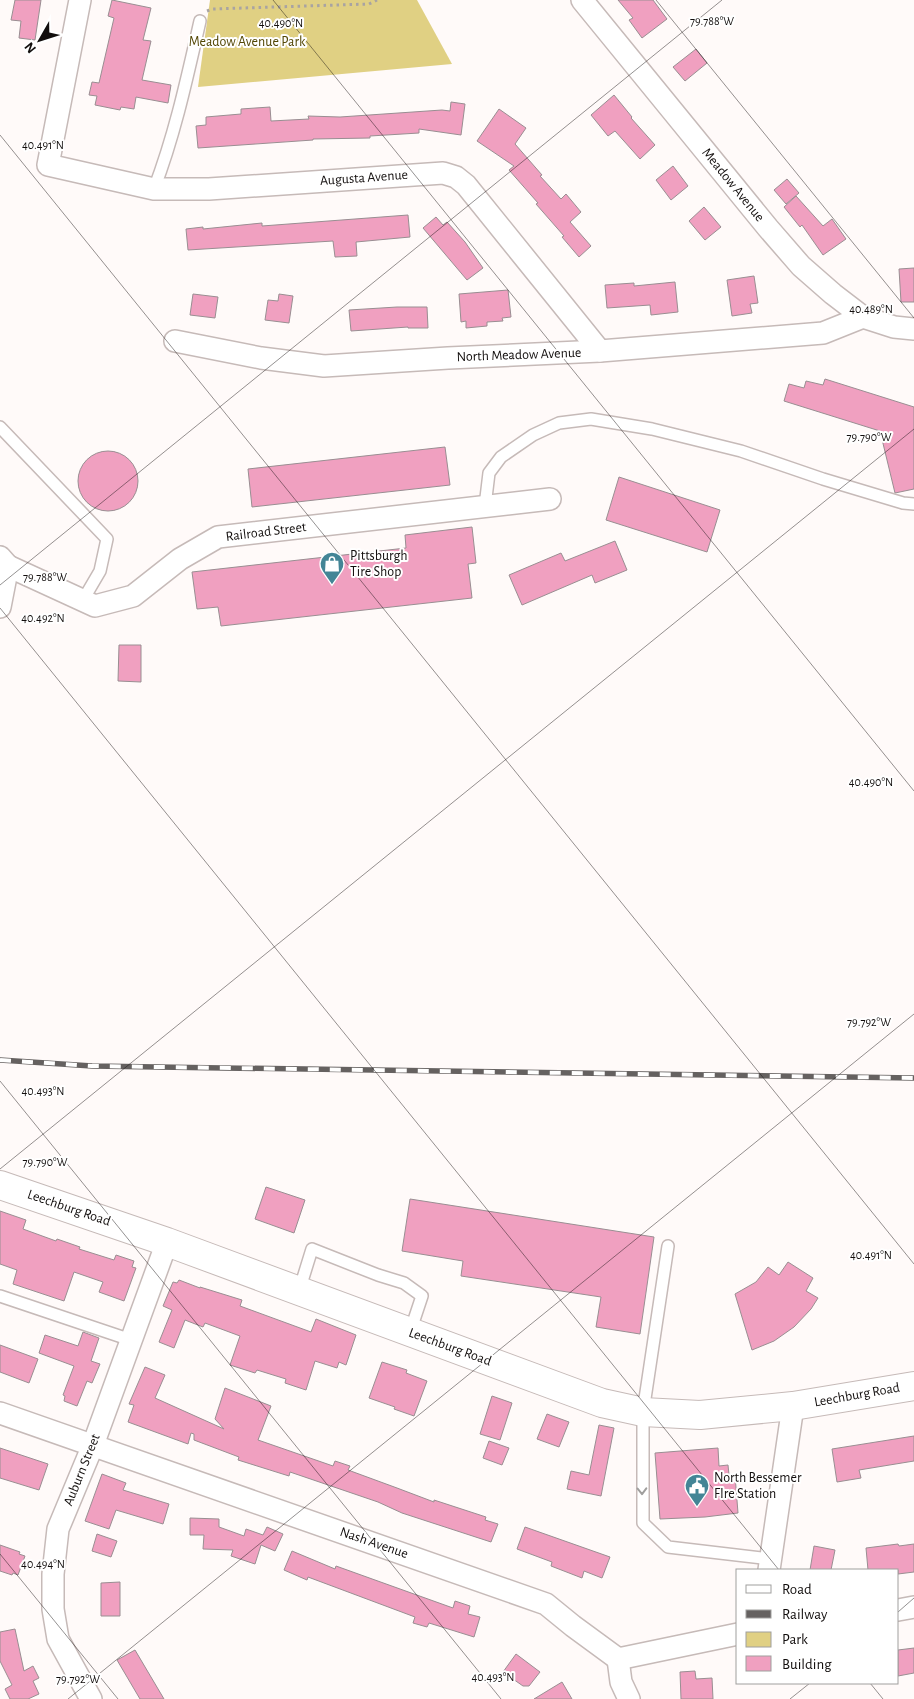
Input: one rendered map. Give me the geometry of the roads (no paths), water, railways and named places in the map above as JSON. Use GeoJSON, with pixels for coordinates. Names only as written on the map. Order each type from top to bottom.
{"type":"FeatureCollection","features":[{"type":"Feature","properties":{"kind":"street","name":"Augusta Avenue"},"geometry":{"type":"LineString","coordinates":[[80,0],[48,165],[154,189],[209,189],[443,173],[456,177],[466,185],[600,351]]}},
{"type":"Feature","properties":{"kind":"street","name":"Meadow Avenue"},"geometry":{"type":"LineString","coordinates":[[582,0],[795,260],[833,294],[863,317],[894,327],[914,328]]}},
{"type":"Feature","properties":{"kind":"street","name":"North Meadow Avenue"},"geometry":{"type":"LineString","coordinates":[[175,341],[262,358],[324,366],[600,351],[823,332],[863,317]]}},
{"type":"Feature","properties":{"kind":"street","name":"Railroad Street"},"geometry":{"type":"LineString","coordinates":[[0,607],[4,561],[95,606],[133,596],[180,559],[218,537],[550,499]]}},
{"type":"Feature","properties":{"kind":"street","name":"Leechburg Road"},"geometry":{"type":"LineString","coordinates":[[0,1185],[167,1242],[602,1403],[643,1412],[700,1415],[793,1406],[914,1386]]}},
{"type":"Feature","properties":{"kind":"street","name":"Auburn Street"},"geometry":{"type":"LineString","coordinates":[[92,1699],[58,1639],[53,1609],[53,1574],[58,1529],[93,1445],[167,1242]]}},
{"type":"Feature","properties":{"kind":"street"},"geometry":{"type":"LineString","coordinates":[[770,1564],[793,1406]]}},
{"type":"Feature","properties":{"kind":"street","name":"Nash Avenue"},"geometry":{"type":"LineString","coordinates":[[0,1413],[546,1604],[618,1659]]}},
{"type":"Feature","properties":{"kind":"street"},"geometry":{"type":"LineString","coordinates":[[899,1610],[914,1608]]}},
{"type":"Feature","properties":{"kind":"street"},"geometry":{"type":"LineString","coordinates":[[629,1699],[621,1682],[618,1659],[736,1634]]}},
{"type":"Feature","properties":{"kind":"lane"},"geometry":{"type":"LineString","coordinates":[[154,189],[164,164],[187,83],[200,21]]}},
{"type":"Feature","properties":{"kind":"lane"},"geometry":{"type":"LineString","coordinates":[[485,506],[489,473],[501,457],[533,435],[559,423],[591,419],[652,429],[742,451],[823,479],[914,504]]}},
{"type":"Feature","properties":{"kind":"lane"},"geometry":{"type":"LineString","coordinates":[[0,427],[107,539],[100,571],[83,600]]}},
{"type":"Feature","properties":{"kind":"lane"},"geometry":{"type":"LineString","coordinates":[[668,1246],[643,1412],[643,1523],[668,1547],[770,1564]]}},
{"type":"Feature","properties":{"kind":"lane"},"geometry":{"type":"LineString","coordinates":[[299,1291],[312,1249],[332,1256],[378,1275],[404,1283],[422,1296],[410,1332]]}},
{"type":"Feature","properties":{"kind":"lane"},"geometry":{"type":"LineString","coordinates":[[0,1296],[130,1340]]}},
{"type":"Feature","properties":{"kind":"railway"},"geometry":{"type":"LineString","coordinates":[[0,1060],[92,1066],[914,1078]]}},
{"type":"Feature","properties":{"kind":"place","name":"Pittsburgh Tire Shop"},"geometry":{"type":"Point","coordinates":[332,585]}},
{"type":"Feature","properties":{"kind":"place","name":"North Bessemer FIre Station"},"geometry":{"type":"Point","coordinates":[697,1507]}},
{"type":"Feature","properties":{"kind":"park label","name":"Meadow Avenue Park"},"geometry":{"type":"Point","coordinates":[247,42]}}]}
